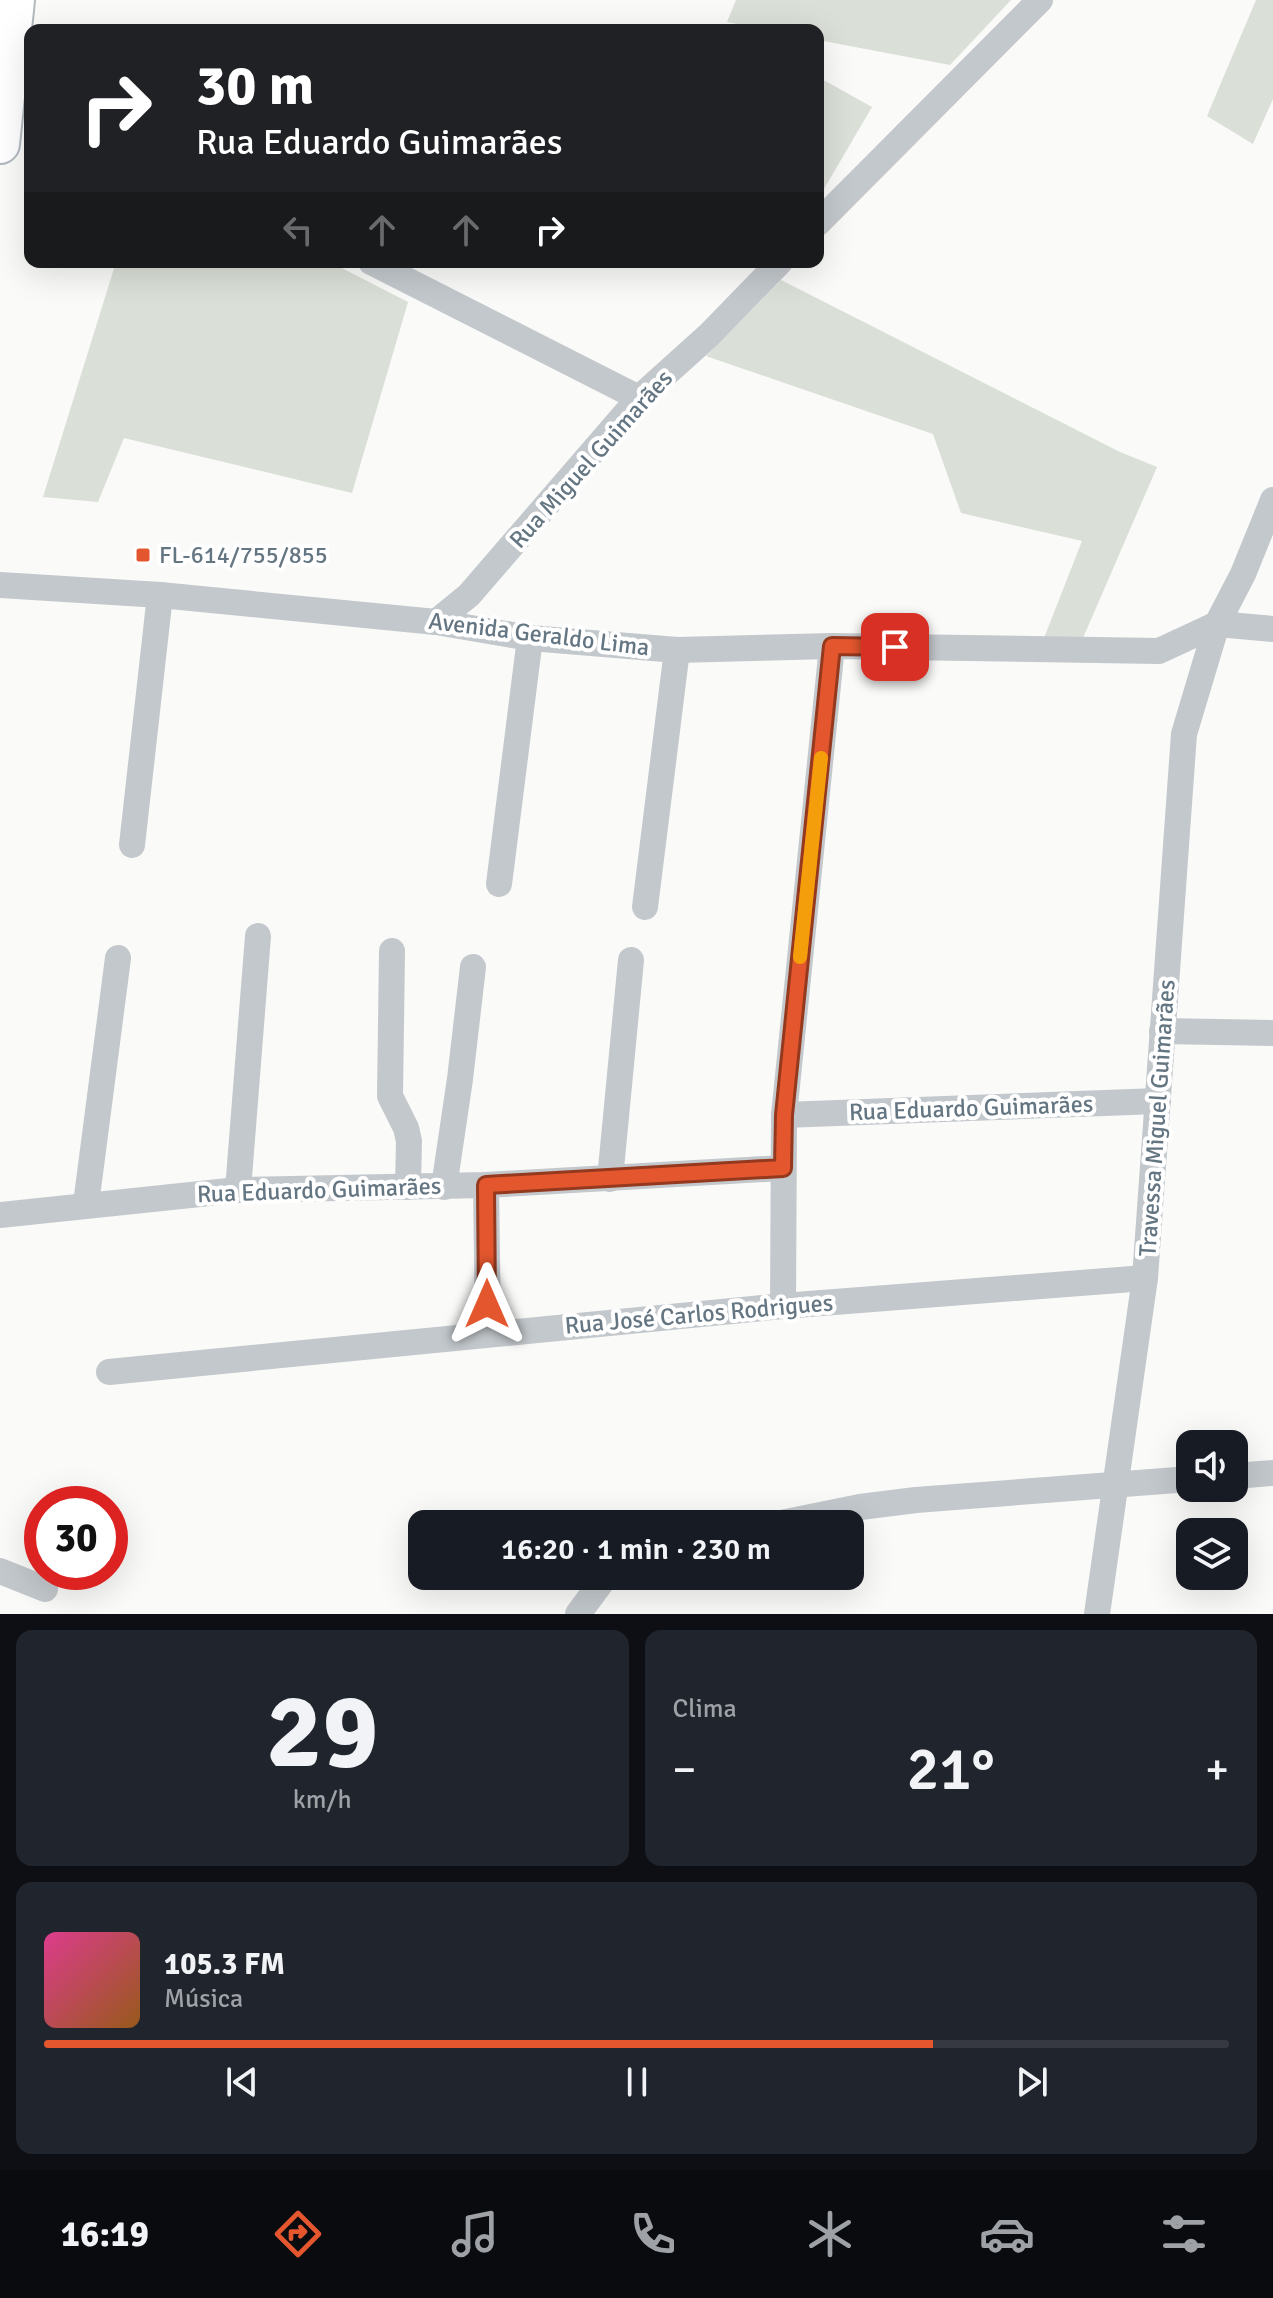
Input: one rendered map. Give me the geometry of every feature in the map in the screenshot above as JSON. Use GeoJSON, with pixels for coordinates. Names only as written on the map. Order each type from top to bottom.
{"type":"FeatureCollection","features":[{"type":"Feature","properties":{"kind":"main road"},"geometry":{"type":"LineString","coordinates":[[0,144],[15,0]]}},
{"type":"Feature","properties":{"kind":"street"},"geometry":{"type":"LineString","coordinates":[[824,217],[1040,0]]}},
{"type":"Feature","properties":{"kind":"street"},"geometry":{"type":"LineString","coordinates":[[383,268],[639,398]]}},
{"type":"Feature","properties":{"kind":"street","name":"Rua Miguel Guimarães"},"geometry":{"type":"LineString","coordinates":[[436,622],[469,595],[639,398],[709,335],[774,268]]}},
{"type":"Feature","properties":{"kind":"street","name":"Travessa Miguel Guimarães"},"geometry":{"type":"LineString","coordinates":[[1097,1614],[1145,1278],[1184,734],[1217,624],[1243,574],[1273,500]]}},
{"type":"Feature","properties":{"kind":"street","name":"Avenida Geraldo Lima"},"geometry":{"type":"LineString","coordinates":[[0,585],[160,595],[436,622],[530,638],[677,650],[832,646],[1159,651],[1217,624]]}},
{"type":"Feature","properties":{"kind":"street"},"geometry":{"type":"LineString","coordinates":[[132,845],[160,595]]}},
{"type":"Feature","properties":{"kind":"street"},"geometry":{"type":"LineString","coordinates":[[1217,624],[1273,629]]}},
{"type":"Feature","properties":{"kind":"street"},"geometry":{"type":"LineString","coordinates":[[499,884],[530,638]]}},
{"type":"Feature","properties":{"kind":"street"},"geometry":{"type":"LineString","coordinates":[[783,1306],[784,1115],[832,646]]}},
{"type":"Feature","properties":{"kind":"street"},"geometry":{"type":"LineString","coordinates":[[645,907],[677,650]]}},
{"type":"Feature","properties":{"kind":"street"},"geometry":{"type":"LineString","coordinates":[[238,1190],[258,936]]}},
{"type":"Feature","properties":{"kind":"street"},"geometry":{"type":"LineString","coordinates":[[392,951],[390,1096],[409,1141],[408,1187]]}},
{"type":"Feature","properties":{"kind":"street"},"geometry":{"type":"LineString","coordinates":[[86,1204],[118,958]]}},
{"type":"Feature","properties":{"kind":"street"},"geometry":{"type":"LineString","coordinates":[[610,1179],[631,960]]}},
{"type":"Feature","properties":{"kind":"street"},"geometry":{"type":"LineString","coordinates":[[444,1187],[473,967]]}},
{"type":"Feature","properties":{"kind":"street"},"geometry":{"type":"LineString","coordinates":[[1162,1031],[1273,1033]]}},
{"type":"Feature","properties":{"kind":"street","name":"Rua Eduardo Guimarães"},"geometry":{"type":"LineString","coordinates":[[784,1115],[1158,1101]]}},
{"type":"Feature","properties":{"kind":"street","name":"Rua Eduardo Guimarães"},"geometry":{"type":"LineString","coordinates":[[0,1215],[238,1190],[444,1187],[783,1168]]}},
{"type":"Feature","properties":{"kind":"street"},"geometry":{"type":"LineString","coordinates":[[486,1185],[488,1333]]}},
{"type":"Feature","properties":{"kind":"street","name":"Rua José Carlos Rodrigues"},"geometry":{"type":"LineString","coordinates":[[109,1372],[783,1306],[1145,1278]]}},
{"type":"Feature","properties":{"kind":"street"},"geometry":{"type":"LineString","coordinates":[[1248,1475],[1273,1473]]}},
{"type":"Feature","properties":{"kind":"street"},"geometry":{"type":"LineString","coordinates":[[845,1510],[916,1500],[1176,1480]]}},
{"type":"Feature","properties":{"kind":"street"},"geometry":{"type":"LineString","coordinates":[[0,1571],[24,1581]]}},
{"type":"Feature","properties":{"kind":"street"},"geometry":{"type":"LineString","coordinates":[[578,1614],[596,1590]]}},
{"type":"Feature","properties":{"kind":"shaded area"},"geometry":{"type":"Polygon","coordinates":[[[736,0],[1011,0],[950,65],[824,41],[824,24],[727,22],[736,0]]]}},
{"type":"Feature","properties":{"kind":"shaded area"},"geometry":{"type":"Polygon","coordinates":[[[1256,0],[1273,0],[1273,99],[1253,144],[1207,116],[1256,0]]]}},
{"type":"Feature","properties":{"kind":"shaded area"},"geometry":{"type":"Polygon","coordinates":[[[824,80],[872,107],[824,189],[824,80]]]}},
{"type":"Feature","properties":{"kind":"shaded area"},"geometry":{"type":"Polygon","coordinates":[[[114,268],[342,268],[408,302],[352,493],[124,438],[98,502],[43,497],[114,268]]]}},
{"type":"Feature","properties":{"kind":"shaded area"},"geometry":{"type":"Polygon","coordinates":[[[781,280],[1120,452],[1157,467],[1083,638],[1044,638],[1082,541],[961,513],[933,434],[706,356],[781,280]]]}},
{"type":"Feature","properties":{"kind":"slow traffic"},"geometry":{"type":"LineString","coordinates":[[800,957],[821,758]]}},
{"type":"Feature","properties":{"kind":"place","name":"FL-614/755/855"},"geometry":{"type":"Point","coordinates":[143,555]}},
{"type":"Feature","properties":{"kind":"route"},"geometry":{"type":"LineString","coordinates":[[487,1304],[486,1185],[783,1168],[784,1115],[832,646],[895,647]]}}]}
